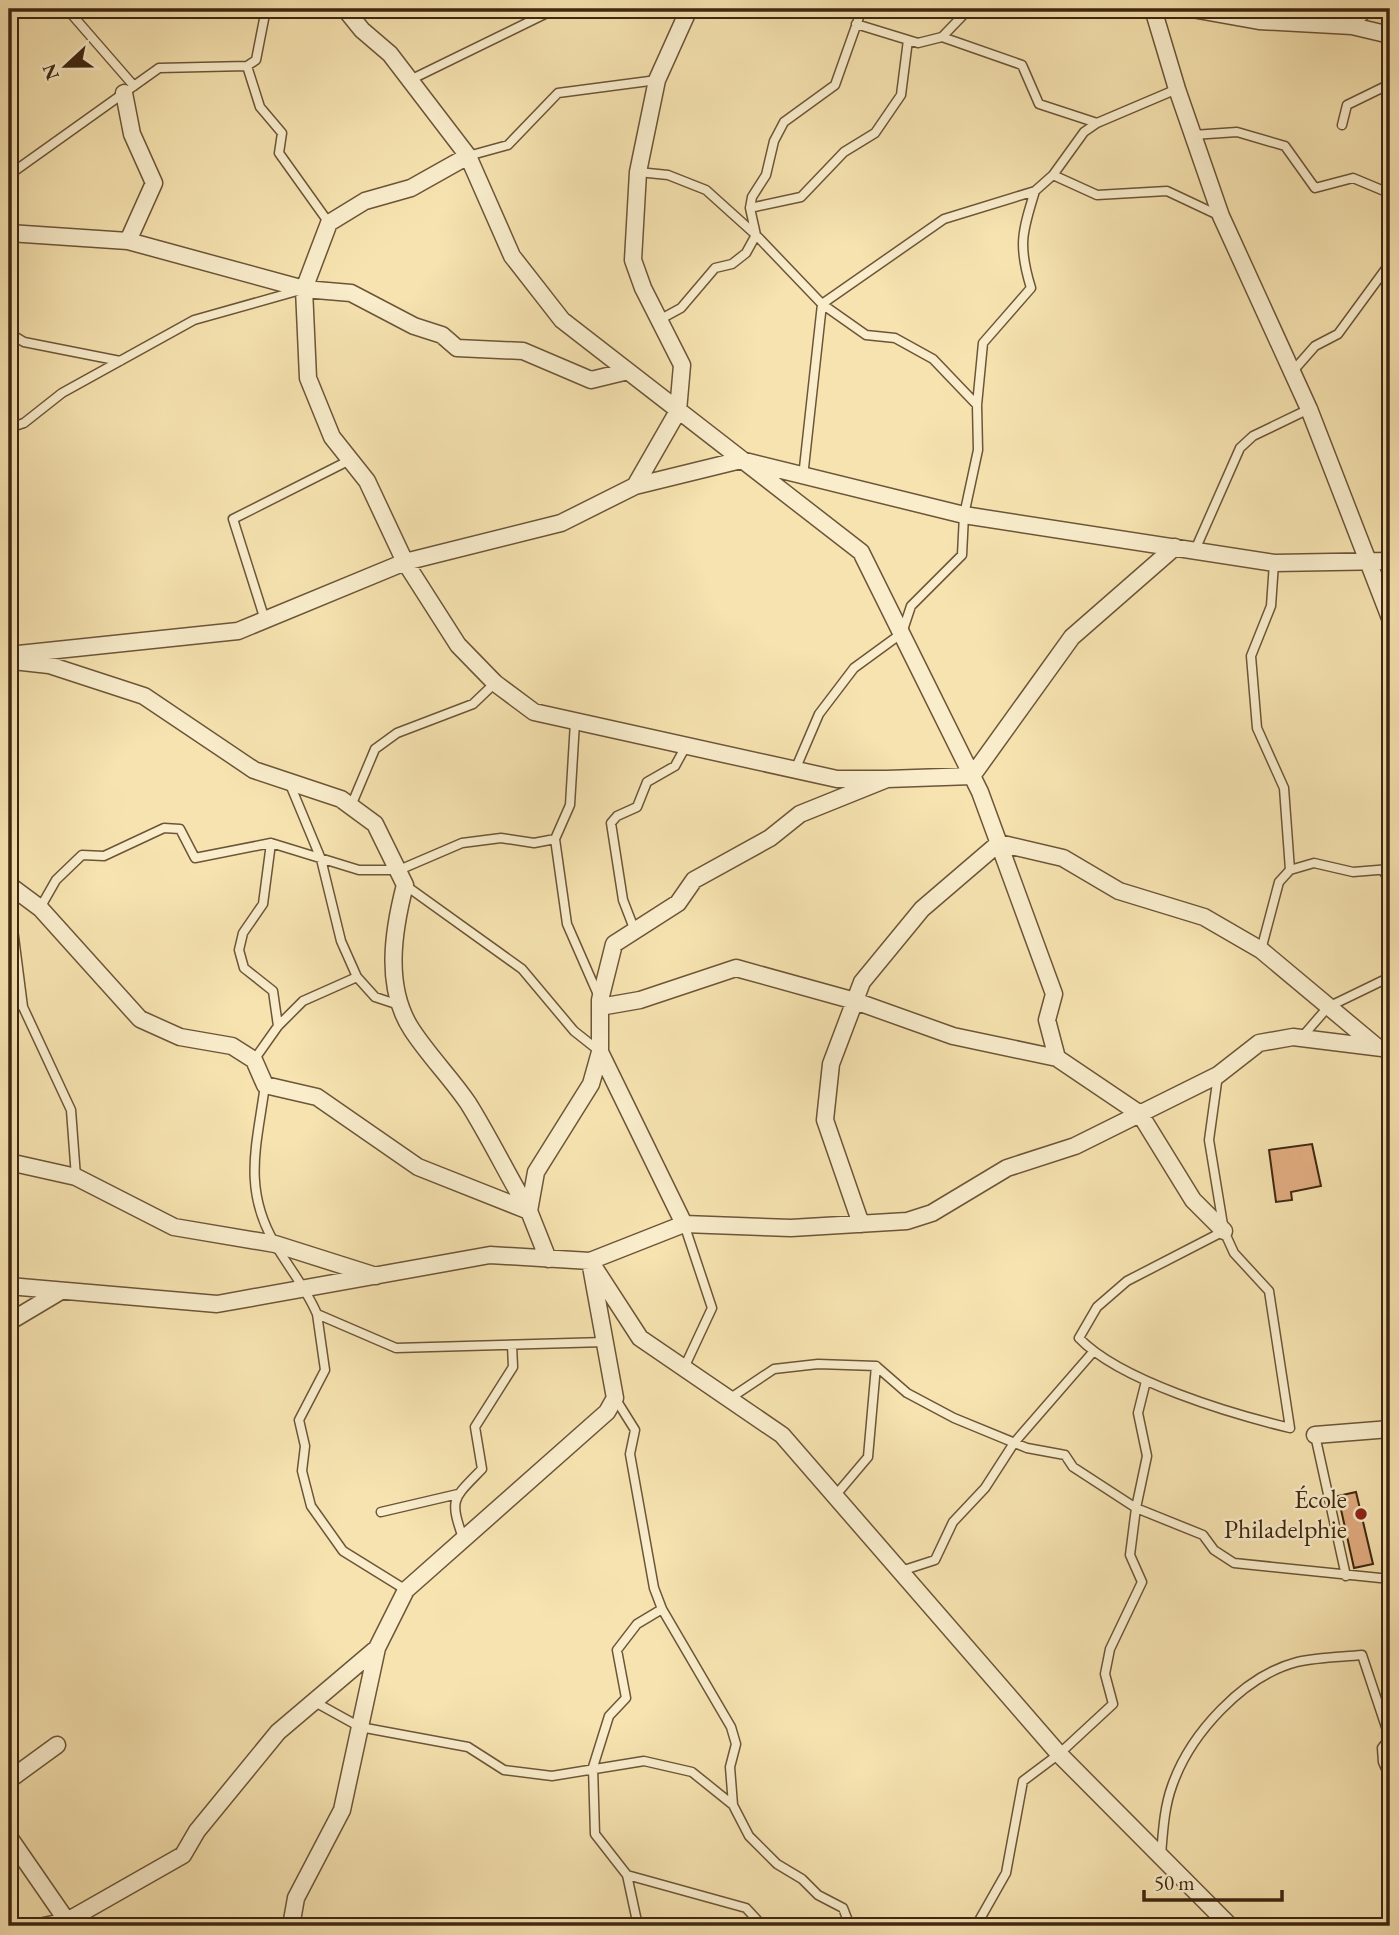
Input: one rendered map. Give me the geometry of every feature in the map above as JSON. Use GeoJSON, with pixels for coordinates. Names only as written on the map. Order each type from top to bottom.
{"type":"FeatureCollection","features":[{"type":"Feature","properties":{"kind":"street"},"geometry":{"type":"LineString","coordinates":[[345,9],[362,30],[390,54],[468,156],[512,256],[562,320],[861,552],[972,776],[999,843],[1054,994],[1047,1020],[1057,1058]]}},
{"type":"Feature","properties":{"kind":"street"},"geometry":{"type":"LineString","coordinates":[[635,486],[678,411],[682,365],[633,261],[638,172],[657,80],[689,9]]}},
{"type":"Feature","properties":{"kind":"street"},"geometry":{"type":"LineString","coordinates":[[1153,9],[1192,135],[1221,216],[1310,409],[1390,618]]}},
{"type":"Feature","properties":{"kind":"street"},"geometry":{"type":"LineString","coordinates":[[1192,9],[1259,21],[1352,26],[1390,36]]}},
{"type":"Feature","properties":{"kind":"street"},"geometry":{"type":"LineString","coordinates":[[128,241],[154,183],[132,134],[129,90]]}},
{"type":"Feature","properties":{"kind":"street"},"geometry":{"type":"LineString","coordinates":[[468,156],[411,188],[365,201],[330,223],[304,289],[308,378],[332,437],[367,481],[405,562],[458,645],[495,683],[534,712],[837,779],[972,776]]}},
{"type":"Feature","properties":{"kind":"street"},"geometry":{"type":"LineString","coordinates":[[9,233],[128,241],[304,289],[351,293],[414,326],[442,335],[457,348],[523,351],[591,380],[628,371]]}},
{"type":"Feature","properties":{"kind":"street"},"geometry":{"type":"LineString","coordinates":[[9,655],[238,631],[405,562],[561,523],[635,486],[741,460],[964,515],[1274,562],[1390,561]]}},
{"type":"Feature","properties":{"kind":"street"},"geometry":{"type":"LineString","coordinates":[[972,776],[1072,637],[1175,547]]}},
{"type":"Feature","properties":{"kind":"street"},"geometry":{"type":"LineString","coordinates":[[9,661],[49,666],[144,696],[254,771],[341,799],[375,824],[402,877],[396,919],[394,980],[399,1005],[411,1029],[467,1102],[528,1211],[548,1259]]}},
{"type":"Feature","properties":{"kind":"street"},"geometry":{"type":"LineString","coordinates":[[528,1211],[536,1172],[591,1084],[600,1052],[600,1003],[614,944],[678,903],[694,880],[770,838],[800,814],[887,779]]}},
{"type":"Feature","properties":{"kind":"street"},"geometry":{"type":"LineString","coordinates":[[999,843],[1063,858],[1119,891],[1204,917],[1261,950],[1328,1007],[1384,1048]]}},
{"type":"Feature","properties":{"kind":"street"},"geometry":{"type":"LineString","coordinates":[[861,1224],[825,1120],[831,1064],[862,982],[922,909],[999,843]]}},
{"type":"Feature","properties":{"kind":"street"},"geometry":{"type":"LineString","coordinates":[[9,885],[40,908],[140,1019],[180,1037],[232,1046],[254,1060],[265,1085],[317,1097],[418,1167],[528,1211]]}},
{"type":"Feature","properties":{"kind":"street"},"geometry":{"type":"LineString","coordinates":[[600,1003],[640,1000],[736,968],[855,1001],[953,1036],[1057,1058],[1140,1114],[1193,1200],[1224,1231]]}},
{"type":"Feature","properties":{"kind":"street"},"geometry":{"type":"LineString","coordinates":[[9,1286],[217,1304],[307,1290],[490,1255],[590,1261],[684,1224],[791,1228],[907,1221],[932,1213],[1007,1168],[1075,1146],[1218,1075],[1259,1043],[1301,1038],[1384,1048]]}},
{"type":"Feature","properties":{"kind":"street"},"geometry":{"type":"LineString","coordinates":[[600,1052],[684,1224]]}},
{"type":"Feature","properties":{"kind":"street"},"geometry":{"type":"LineString","coordinates":[[9,1162],[76,1177],[174,1227],[275,1244],[378,1276]]}},
{"type":"Feature","properties":{"kind":"street"},"geometry":{"type":"LineString","coordinates":[[291,1926],[296,1898],[342,1810],[377,1648],[406,1590],[607,1412],[615,1398],[590,1261]]}},
{"type":"Feature","properties":{"kind":"street"},"geometry":{"type":"LineString","coordinates":[[590,1261],[640,1338],[782,1435],[898,1572],[1059,1754],[1230,1926]]}},
{"type":"Feature","properties":{"kind":"street"},"geometry":{"type":"LineString","coordinates":[[9,1322],[61,1291]]}},
{"type":"Feature","properties":{"kind":"street"},"geometry":{"type":"LineString","coordinates":[[1315,1435],[1390,1429]]}},
{"type":"Feature","properties":{"kind":"street"},"geometry":{"type":"LineString","coordinates":[[44,1926],[73,1924],[183,1855],[197,1831],[278,1731],[377,1648]]}},
{"type":"Feature","properties":{"kind":"street"},"geometry":{"type":"LineString","coordinates":[[9,1780],[57,1745]]}},
{"type":"Feature","properties":{"kind":"street"},"geometry":{"type":"LineString","coordinates":[[9,1837],[73,1924]]}},
{"type":"Feature","properties":{"kind":"lane"},"geometry":{"type":"LineString","coordinates":[[67,9],[129,90]]}},
{"type":"Feature","properties":{"kind":"lane"},"geometry":{"type":"LineString","coordinates":[[9,175],[159,68],[247,66],[256,60],[266,9]]}},
{"type":"Feature","properties":{"kind":"lane"},"geometry":{"type":"LineString","coordinates":[[410,80],[545,14],[546,9]]}},
{"type":"Feature","properties":{"kind":"lane"},"geometry":{"type":"LineString","coordinates":[[659,320],[681,308],[715,268],[732,264],[746,253],[756,235],[750,208],[752,197],[766,176],[774,141],[784,122],[835,85],[862,9]]}},
{"type":"Feature","properties":{"kind":"lane"},"geometry":{"type":"LineString","coordinates":[[856,24],[918,43],[942,37],[969,9]]}},
{"type":"Feature","properties":{"kind":"lane"},"geometry":{"type":"LineString","coordinates":[[1352,26],[1372,9]]}},
{"type":"Feature","properties":{"kind":"lane"},"geometry":{"type":"LineString","coordinates":[[942,37],[1022,65],[1039,104],[1097,123]]}},
{"type":"Feature","properties":{"kind":"lane"},"geometry":{"type":"LineString","coordinates":[[750,208],[802,197],[844,152],[875,133],[901,94],[908,40]]}},
{"type":"Feature","properties":{"kind":"lane"},"geometry":{"type":"LineString","coordinates":[[247,66],[260,107],[282,132],[279,153],[330,223]]}},
{"type":"Feature","properties":{"kind":"lane"},"geometry":{"type":"LineString","coordinates":[[468,156],[508,145],[558,93],[657,80]]}},
{"type":"Feature","properties":{"kind":"lane"},"geometry":{"type":"LineString","coordinates":[[1342,125],[1347,105],[1390,84]]}},
{"type":"Feature","properties":{"kind":"lane"},"geometry":{"type":"LineString","coordinates":[[803,477],[822,304],[944,219],[1035,191],[1053,175],[1084,132],[1097,123],[1177,89]]}},
{"type":"Feature","properties":{"kind":"lane"},"geometry":{"type":"LineString","coordinates":[[1192,135],[1237,132],[1285,146],[1315,188],[1353,178],[1389,193]]}},
{"type":"Feature","properties":{"kind":"lane"},"geometry":{"type":"LineString","coordinates":[[638,172],[668,175],[706,190],[756,235],[822,304],[866,335],[895,338],[933,359],[977,405]]}},
{"type":"Feature","properties":{"kind":"lane"},"geometry":{"type":"LineString","coordinates":[[1053,175],[1097,195],[1167,191],[1221,216]]}},
{"type":"Feature","properties":{"kind":"lane"},"geometry":{"type":"LineString","coordinates":[[795,770],[819,715],[854,668],[902,633],[911,607],[962,555],[964,515],[978,450],[977,405],[983,343],[1031,288],[1022,259],[1023,239],[1035,191]]}},
{"type":"Feature","properties":{"kind":"lane"},"geometry":{"type":"LineString","coordinates":[[1292,373],[1315,346],[1338,334],[1390,263]]}},
{"type":"Feature","properties":{"kind":"lane"},"geometry":{"type":"LineString","coordinates":[[9,428],[24,423],[62,393],[194,320],[304,289]]}},
{"type":"Feature","properties":{"kind":"lane"},"geometry":{"type":"LineString","coordinates":[[9,333],[24,342],[120,361]]}},
{"type":"Feature","properties":{"kind":"lane"},"geometry":{"type":"LineString","coordinates":[[1195,550],[1240,448],[1253,436],[1310,409]]}},
{"type":"Feature","properties":{"kind":"lane"},"geometry":{"type":"LineString","coordinates":[[265,620],[233,519],[350,460]]}},
{"type":"Feature","properties":{"kind":"lane"},"geometry":{"type":"LineString","coordinates":[[1274,562],[1271,606],[1251,656],[1257,728],[1284,788],[1290,870]]}},
{"type":"Feature","properties":{"kind":"lane"},"geometry":{"type":"LineString","coordinates":[[351,806],[375,750],[397,733],[473,704],[495,683]]}},
{"type":"Feature","properties":{"kind":"lane"},"geometry":{"type":"LineString","coordinates":[[575,722],[570,805],[555,839],[567,924],[600,1003]]}},
{"type":"Feature","properties":{"kind":"lane"},"geometry":{"type":"LineString","coordinates":[[635,931],[623,900],[611,823],[617,816],[637,807],[646,782],[675,766],[686,746]]}},
{"type":"Feature","properties":{"kind":"lane"},"geometry":{"type":"LineString","coordinates":[[289,782],[321,859],[341,941],[357,977],[375,998],[399,1005]]}},
{"type":"Feature","properties":{"kind":"lane"},"geometry":{"type":"LineString","coordinates":[[40,908],[56,880],[82,855],[104,856],[164,828],[180,829],[195,859],[271,843],[359,870],[402,877],[522,968],[574,1031],[600,1052]]}},
{"type":"Feature","properties":{"kind":"lane"},"geometry":{"type":"LineString","coordinates":[[402,877],[462,843],[501,838],[534,843],[555,839]]}},
{"type":"Feature","properties":{"kind":"lane"},"geometry":{"type":"LineString","coordinates":[[271,843],[262,904],[243,933],[239,950],[244,968],[273,991],[278,1026]]}},
{"type":"Feature","properties":{"kind":"lane"},"geometry":{"type":"LineString","coordinates":[[1261,950],[1279,882],[1290,870],[1314,863],[1353,872],[1387,869],[1390,883]]}},
{"type":"Feature","properties":{"kind":"lane"},"geometry":{"type":"LineString","coordinates":[[9,898],[23,1007],[71,1110],[76,1177]]}},
{"type":"Feature","properties":{"kind":"lane"},"geometry":{"type":"LineString","coordinates":[[1301,1038],[1328,1007],[1390,976]]}},
{"type":"Feature","properties":{"kind":"lane"},"geometry":{"type":"LineString","coordinates":[[254,1060],[278,1026],[303,1001],[357,977]]}},
{"type":"Feature","properties":{"kind":"lane"},"geometry":{"type":"LineString","coordinates":[[9,996],[23,1007]]}},
{"type":"Feature","properties":{"kind":"lane"},"geometry":{"type":"LineString","coordinates":[[1218,1075],[1209,1140],[1224,1231],[1234,1253],[1269,1291],[1290,1428],[1228,1413],[1215,1405],[1146,1381],[1093,1353],[1079,1338],[1097,1307],[1128,1281],[1224,1231]]}},
{"type":"Feature","properties":{"kind":"lane"},"geometry":{"type":"LineString","coordinates":[[265,1085],[252,1177],[258,1208],[275,1244],[307,1290],[317,1314],[326,1370],[299,1420],[305,1446],[302,1471],[311,1506],[343,1551],[406,1590]]}},
{"type":"Feature","properties":{"kind":"lane"},"geometry":{"type":"LineString","coordinates":[[684,1224],[712,1308],[684,1368]]}},
{"type":"Feature","properties":{"kind":"lane"},"geometry":{"type":"LineString","coordinates":[[317,1314],[396,1348],[605,1342]]}},
{"type":"Feature","properties":{"kind":"lane"},"geometry":{"type":"LineString","coordinates":[[463,1538],[453,1509],[458,1494],[482,1469],[475,1427],[513,1367],[512,1345]]}},
{"type":"Feature","properties":{"kind":"lane"},"geometry":{"type":"LineString","coordinates":[[898,1572],[935,1560],[953,1522],[985,1488],[1014,1443],[1093,1353]]}},
{"type":"Feature","properties":{"kind":"lane"},"geometry":{"type":"LineString","coordinates":[[729,1399],[774,1369],[818,1364],[876,1366],[907,1392],[954,1418],[1014,1443],[1065,1455],[1073,1467],[1136,1508],[1203,1535],[1214,1550],[1234,1563],[1390,1579]]}},
{"type":"Feature","properties":{"kind":"lane"},"geometry":{"type":"LineString","coordinates":[[835,1496],[868,1457],[876,1366]]}},
{"type":"Feature","properties":{"kind":"lane"},"geometry":{"type":"LineString","coordinates":[[976,1926],[1006,1873],[1023,1781],[1059,1754],[1113,1704],[1105,1674],[1110,1648],[1142,1582],[1130,1555],[1147,1456],[1138,1413],[1146,1381]]}},
{"type":"Feature","properties":{"kind":"lane"},"geometry":{"type":"LineString","coordinates":[[615,1398],[635,1430],[631,1454],[654,1588],[662,1609],[731,1727],[736,1744],[730,1767],[733,1805],[749,1836],[777,1864],[802,1879],[818,1895],[843,1908],[850,1926]]}},
{"type":"Feature","properties":{"kind":"lane"},"geometry":{"type":"LineString","coordinates":[[1315,1435],[1346,1576]]}},
{"type":"Feature","properties":{"kind":"lane"},"geometry":{"type":"LineString","coordinates":[[381,1511],[458,1494]]}},
{"type":"Feature","properties":{"kind":"lane"},"geometry":{"type":"LineString","coordinates":[[638,1926],[627,1875],[595,1834],[593,1768],[609,1716],[626,1698],[617,1650],[637,1624],[662,1609]]}},
{"type":"Feature","properties":{"kind":"lane"},"geometry":{"type":"LineString","coordinates":[[1161,1857],[1166,1804],[1172,1783],[1212,1717],[1258,1678],[1297,1662],[1362,1655],[1390,1739],[1382,1748],[1383,1762],[1390,1778]]}},
{"type":"Feature","properties":{"kind":"lane"},"geometry":{"type":"LineString","coordinates":[[313,1701],[360,1727],[468,1747],[504,1770],[552,1776],[643,1761],[692,1772],[733,1805]]}},
{"type":"Feature","properties":{"kind":"lane"},"geometry":{"type":"LineString","coordinates":[[627,1875],[746,1908],[759,1922],[758,1926]]}},
{"type":"Feature","properties":{"kind":"building"},"geometry":{"type":"Polygon","coordinates":[[[1312,1144],[1321,1186],[1291,1192],[1292,1200],[1276,1202],[1269,1150],[1312,1144]]]}},
{"type":"Feature","properties":{"kind":"building"},"geometry":{"type":"Polygon","coordinates":[[[1356,1492],[1373,1564],[1354,1568],[1338,1496],[1356,1492]]]}},
{"type":"Feature","properties":{"kind":"place","name":"École Philadelphie"},"geometry":{"type":"Point","coordinates":[1361,1514]}}]}
